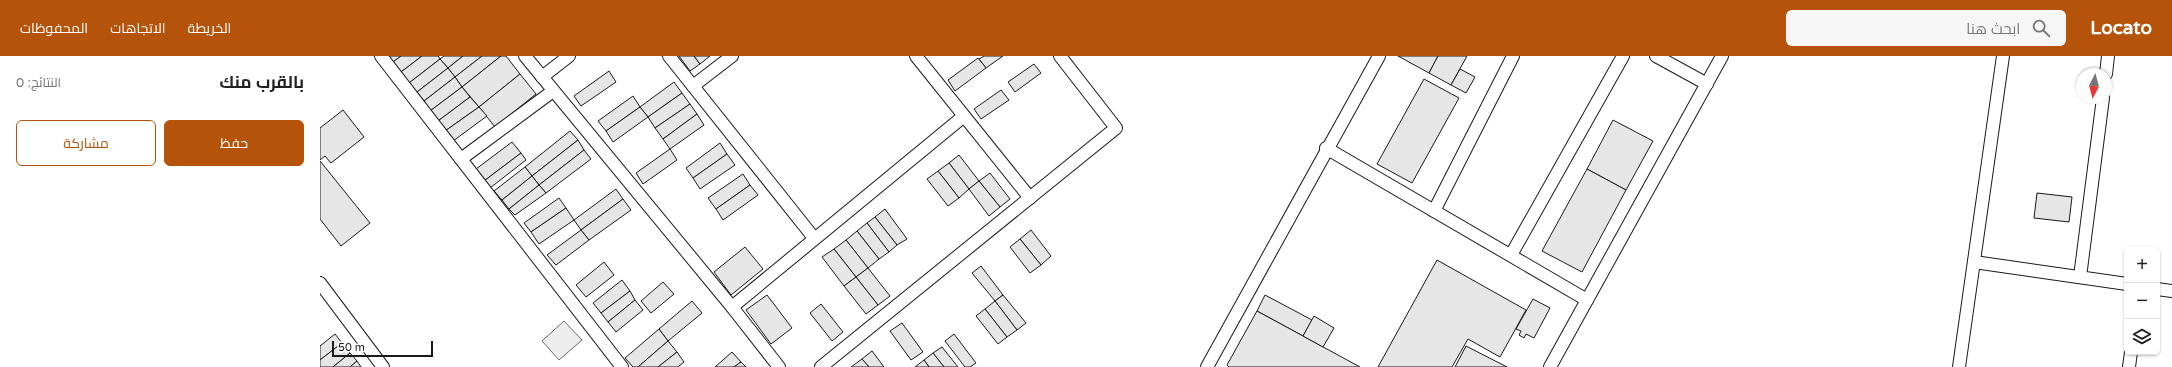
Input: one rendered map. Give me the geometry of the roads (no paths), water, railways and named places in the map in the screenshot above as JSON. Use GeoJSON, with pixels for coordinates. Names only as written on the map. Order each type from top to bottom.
{"type":"FeatureCollection","features":[{"type":"Feature","properties":{"kind":"street"},"geometry":{"type":"LineString","coordinates":[[381,56],[622,367]]}},
{"type":"Feature","properties":{"kind":"street"},"geometry":{"type":"LineString","coordinates":[[525,56],[732,307],[779,367]]}},
{"type":"Feature","properties":{"kind":"street"},"geometry":{"type":"LineString","coordinates":[[542,77],[569,56]]}},
{"type":"Feature","properties":{"kind":"street"},"geometry":{"type":"LineString","coordinates":[[669,56],[814,238]]}},
{"type":"Feature","properties":{"kind":"street"},"geometry":{"type":"LineString","coordinates":[[693,86],[732,56]]}},
{"type":"Feature","properties":{"kind":"street"},"geometry":{"type":"LineString","coordinates":[[916,56],[1030,198]]}},
{"type":"Feature","properties":{"kind":"street"},"geometry":{"type":"LineString","coordinates":[[821,367],[1116,128],[1060,56]]}},
{"type":"Feature","properties":{"kind":"street"},"geometry":{"type":"LineString","coordinates":[[1206,367],[1326,148],[1379,56]]}},
{"type":"Feature","properties":{"kind":"street"},"geometry":{"type":"LineString","coordinates":[[1434,211],[1513,56]]}},
{"type":"Feature","properties":{"kind":"street"},"geometry":{"type":"LineString","coordinates":[[1511,255],[1623,56]]}},
{"type":"Feature","properties":{"kind":"street"},"geometry":{"type":"LineString","coordinates":[[1656,56],[1707,84]]}},
{"type":"Feature","properties":{"kind":"street"},"geometry":{"type":"LineString","coordinates":[[1550,367],[1722,56]]}},
{"type":"Feature","properties":{"kind":"street"},"geometry":{"type":"LineString","coordinates":[[1959,367],[2002,56]]}},
{"type":"Feature","properties":{"kind":"street"},"geometry":{"type":"LineString","coordinates":[[2107,68],[2108,56]]}},
{"type":"Feature","properties":{"kind":"street"},"geometry":{"type":"LineString","coordinates":[[461,159],[553,91]]}},
{"type":"Feature","properties":{"kind":"street"},"geometry":{"type":"LineString","coordinates":[[2080,277],[2102,104]]}},
{"type":"Feature","properties":{"kind":"street"},"geometry":{"type":"LineString","coordinates":[[732,307],[964,116]]}},
{"type":"Feature","properties":{"kind":"street"},"geometry":{"type":"LineString","coordinates":[[1326,148],[1587,300]]}},
{"type":"Feature","properties":{"kind":"street"},"geometry":{"type":"LineString","coordinates":[[1974,262],[2124,284]]}},
{"type":"Feature","properties":{"kind":"street"},"geometry":{"type":"LineString","coordinates":[[320,283],[383,367]]}},
{"type":"Feature","properties":{"kind":"street"},"geometry":{"type":"LineString","coordinates":[[2160,289],[2172,291]]}},
{"type":"Feature","properties":{"kind":"street"},"geometry":{"type":"LineString","coordinates":[[2129,367],[2131,355]]}}]}
